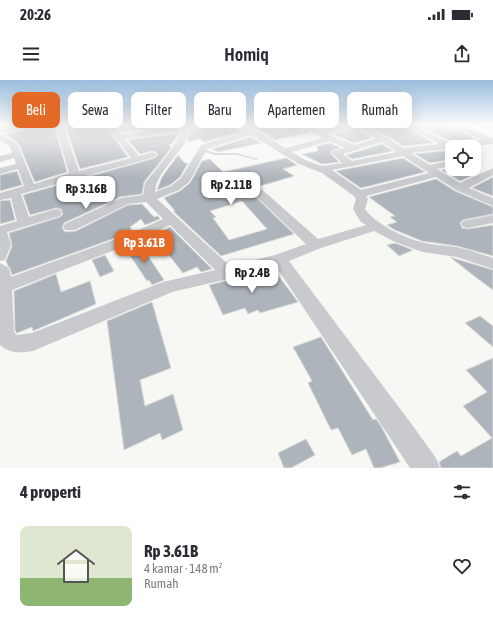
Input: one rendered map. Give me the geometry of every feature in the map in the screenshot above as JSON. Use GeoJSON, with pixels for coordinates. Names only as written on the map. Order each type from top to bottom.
{"type":"FeatureCollection","features":[{"type":"Feature","properties":{"kind":"street"},"geometry":{"type":"LineString","coordinates":[[11,143],[30,188]]}},
{"type":"Feature","properties":{"kind":"street"},"geometry":{"type":"LineString","coordinates":[[65,143],[75,175]]}},
{"type":"Feature","properties":{"kind":"street"},"geometry":{"type":"LineString","coordinates":[[125,143],[137,159]]}},
{"type":"Feature","properties":{"kind":"street"},"geometry":{"type":"LineString","coordinates":[[179,143],[173,154],[150,183],[149,198],[228,273]]}},
{"type":"Feature","properties":{"kind":"street"},"geometry":{"type":"LineString","coordinates":[[70,227],[125,201],[149,198],[181,184],[189,175],[202,150],[214,143]]}},
{"type":"Feature","properties":{"kind":"street"},"geometry":{"type":"LineString","coordinates":[[271,143],[302,162],[323,169],[359,194],[362,199],[359,209],[366,218],[376,226],[398,238],[427,249],[459,252],[493,264]]}},
{"type":"Feature","properties":{"kind":"street"},"geometry":{"type":"LineString","coordinates":[[285,151],[313,143]]}},
{"type":"Feature","properties":{"kind":"street"},"geometry":{"type":"LineString","coordinates":[[342,143],[353,148]]}},
{"type":"Feature","properties":{"kind":"street"},"geometry":{"type":"LineString","coordinates":[[350,164],[336,153],[370,143]]}},
{"type":"Feature","properties":{"kind":"street"},"geometry":{"type":"LineString","coordinates":[[391,143],[460,188],[493,202]]}},
{"type":"Feature","properties":{"kind":"street"},"geometry":{"type":"LineString","coordinates":[[323,169],[404,152],[445,145]]}},
{"type":"Feature","properties":{"kind":"street"},"geometry":{"type":"LineString","coordinates":[[0,159],[17,155]]}},
{"type":"Feature","properties":{"kind":"street"},"geometry":{"type":"LineString","coordinates":[[0,197],[75,175],[152,155]]}},
{"type":"Feature","properties":{"kind":"street"},"geometry":{"type":"LineString","coordinates":[[0,171],[20,166]]}},
{"type":"Feature","properties":{"kind":"street"},"geometry":{"type":"LineString","coordinates":[[359,194],[445,166]]}},
{"type":"Feature","properties":{"kind":"street"},"geometry":{"type":"LineString","coordinates":[[460,188],[493,171]]}},
{"type":"Feature","properties":{"kind":"street"},"geometry":{"type":"LineString","coordinates":[[246,181],[316,246]]}},
{"type":"Feature","properties":{"kind":"street"},"geometry":{"type":"LineString","coordinates":[[15,193],[24,222]]}},
{"type":"Feature","properties":{"kind":"street"},"geometry":{"type":"LineString","coordinates":[[0,256],[4,245],[0,231],[24,222],[56,213]]}},
{"type":"Feature","properties":{"kind":"street"},"geometry":{"type":"LineString","coordinates":[[468,224],[493,219]]}},
{"type":"Feature","properties":{"kind":"street"},"geometry":{"type":"LineString","coordinates":[[171,220],[134,237],[2,278],[4,335],[8,341],[15,344],[33,342],[169,286],[279,260],[376,226]]}},
{"type":"Feature","properties":{"kind":"street"},"geometry":{"type":"LineString","coordinates":[[279,260],[426,468]]}},
{"type":"Feature","properties":{"kind":"lane"},"geometry":{"type":"LineString","coordinates":[[202,150],[215,154],[237,154],[256,159]]}},
{"type":"Feature","properties":{"kind":"building"},"geometry":{"type":"Polygon","coordinates":[[[17,143],[59,143],[67,172],[35,182],[17,143]]]}},
{"type":"Feature","properties":{"kind":"building"},"geometry":{"type":"Polygon","coordinates":[[[71,143],[118,143],[128,157],[80,169],[71,143]]]}},
{"type":"Feature","properties":{"kind":"building"},"geometry":{"type":"Polygon","coordinates":[[[131,143],[173,143],[169,145],[171,147],[168,152],[144,182],[142,194],[120,197],[64,223],[62,228],[65,232],[76,231],[128,205],[142,204],[154,217],[158,216],[160,219],[145,225],[141,219],[130,227],[132,231],[129,233],[12,275],[6,261],[12,246],[9,233],[60,217],[63,214],[61,209],[56,208],[30,215],[23,195],[155,158],[158,155],[156,152],[152,151],[140,154],[131,143]]]}},
{"type":"Feature","properties":{"kind":"building"},"geometry":{"type":"Polygon","coordinates":[[[231,143],[260,143],[218,152],[212,149],[231,143]]]}},
{"type":"Feature","properties":{"kind":"building"},"geometry":{"type":"Polygon","coordinates":[[[330,143],[341,148],[333,150],[330,153],[339,162],[322,164],[302,154],[318,151],[317,146],[330,143]]]}},
{"type":"Feature","properties":{"kind":"building"},"geometry":{"type":"Polygon","coordinates":[[[399,143],[433,143],[403,146],[399,143]]]}},
{"type":"Feature","properties":{"kind":"building"},"geometry":{"type":"Polygon","coordinates":[[[382,144],[393,151],[352,159],[346,155],[382,144]]]}},
{"type":"Feature","properties":{"kind":"building"},"geometry":{"type":"Polygon","coordinates":[[[445,151],[445,160],[430,163],[415,154],[445,151]]]}},
{"type":"Feature","properties":{"kind":"building"},"geometry":{"type":"Polygon","coordinates":[[[178,155],[185,163],[188,163],[180,177],[170,185],[157,190],[162,177],[178,155]]]}},
{"type":"Feature","properties":{"kind":"building"},"geometry":{"type":"Polygon","coordinates":[[[286,158],[297,165],[283,169],[294,176],[260,186],[250,178],[242,178],[240,182],[294,234],[221,256],[173,211],[175,211],[164,198],[180,191],[190,183],[202,161],[210,159],[223,172],[286,158]],[[242,201],[210,211],[216,217],[213,218],[229,240],[267,229],[242,201]]]}},
{"type":"Feature","properties":{"kind":"building"},"geometry":{"type":"Polygon","coordinates":[[[403,158],[425,172],[361,188],[336,171],[403,158]]]}},
{"type":"Feature","properties":{"kind":"building"},"geometry":{"type":"Polygon","coordinates":[[[17,171],[22,185],[0,191],[0,175],[17,171]]]}},
{"type":"Feature","properties":{"kind":"building"},"geometry":{"type":"Polygon","coordinates":[[[451,176],[472,176],[460,181],[451,176]]]}},
{"type":"Feature","properties":{"kind":"building"},"geometry":{"type":"Polygon","coordinates":[[[493,177],[493,196],[472,188],[493,177]]]}},
{"type":"Feature","properties":{"kind":"building"},"geometry":{"type":"Polygon","coordinates":[[[436,179],[455,191],[493,207],[493,214],[463,220],[460,223],[462,228],[468,229],[493,225],[493,256],[457,246],[422,241],[395,230],[387,225],[397,222],[390,217],[395,216],[369,197],[436,179]]]}},
{"type":"Feature","properties":{"kind":"building"},"geometry":{"type":"Polygon","coordinates":[[[10,200],[15,220],[0,224],[0,201],[10,200]]]}},
{"type":"Feature","properties":{"kind":"building"},"geometry":{"type":"Polygon","coordinates":[[[170,227],[212,269],[201,272],[197,267],[183,273],[153,235],[170,227]]]}},
{"type":"Feature","properties":{"kind":"building"},"geometry":{"type":"Polygon","coordinates":[[[139,242],[164,280],[152,285],[149,280],[147,281],[125,248],[139,242]]]}},
{"type":"Feature","properties":{"kind":"building"},"geometry":{"type":"Polygon","coordinates":[[[395,243],[413,250],[399,256],[387,245],[395,243]]]}},
{"type":"Feature","properties":{"kind":"building"},"geometry":{"type":"Polygon","coordinates":[[[105,255],[114,271],[100,277],[92,260],[105,255]]]}},
{"type":"Feature","properties":{"kind":"building"},"geometry":{"type":"Polygon","coordinates":[[[450,257],[493,270],[493,290],[478,279],[450,257]]]}},
{"type":"Feature","properties":{"kind":"building"},"geometry":{"type":"Polygon","coordinates":[[[261,271],[267,279],[278,275],[298,302],[260,313],[258,310],[248,314],[245,308],[223,315],[209,285],[225,281],[227,283],[261,271]]]}},
{"type":"Feature","properties":{"kind":"building"},"geometry":{"type":"Polygon","coordinates":[[[56,274],[61,292],[90,281],[96,304],[33,331],[32,327],[17,333],[15,331],[14,291],[56,274]]]}},
{"type":"Feature","properties":{"kind":"building"},"geometry":{"type":"Polygon","coordinates":[[[152,302],[171,368],[140,380],[145,406],[173,394],[183,430],[162,440],[160,433],[124,450],[107,321],[152,302]]]}},
{"type":"Feature","properties":{"kind":"building"},"geometry":{"type":"Polygon","coordinates":[[[480,316],[493,326],[493,347],[465,323],[480,316]]]}},
{"type":"Feature","properties":{"kind":"building"},"geometry":{"type":"Polygon","coordinates":[[[321,337],[373,420],[376,419],[381,426],[400,462],[380,468],[374,468],[366,449],[352,455],[338,428],[331,430],[308,383],[312,381],[293,347],[321,337]]]}},
{"type":"Feature","properties":{"kind":"building"},"geometry":{"type":"Polygon","coordinates":[[[493,358],[493,468],[441,468],[439,462],[457,451],[461,456],[492,438],[463,406],[487,392],[466,370],[493,358]]]}},
{"type":"Feature","properties":{"kind":"building"},"geometry":{"type":"Polygon","coordinates":[[[306,439],[315,455],[291,468],[284,468],[278,453],[306,439]]]}}]}
